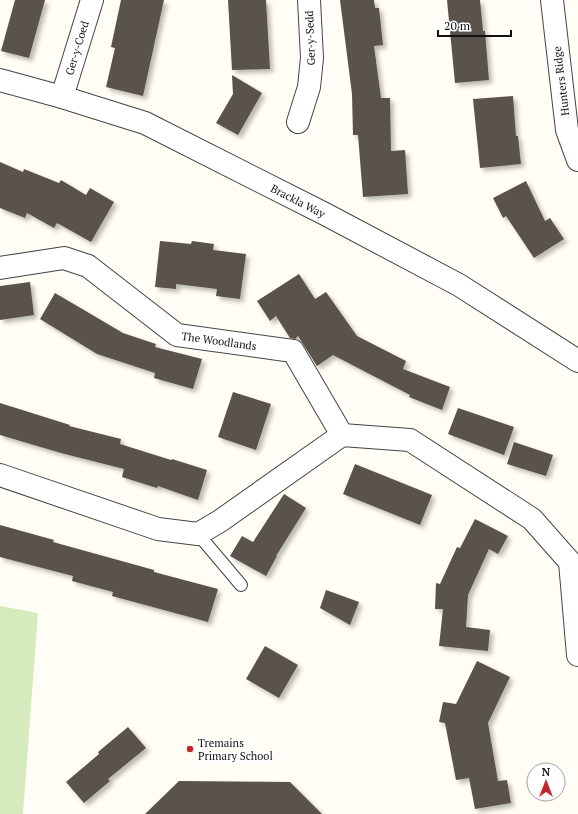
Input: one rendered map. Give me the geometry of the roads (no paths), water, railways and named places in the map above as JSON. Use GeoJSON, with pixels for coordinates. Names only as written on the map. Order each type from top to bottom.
{"type":"FeatureCollection","features":[{"type":"Feature","properties":{"kind":"street","name":"Ger-y-Coed"},"geometry":{"type":"LineString","coordinates":[[62,97],[92,0]]}},
{"type":"Feature","properties":{"kind":"street","name":"Ger-y-Sedd"},"geometry":{"type":"LineString","coordinates":[[298,122],[309,87],[312,58],[309,0]]}},
{"type":"Feature","properties":{"kind":"street","name":"Hunters Ridge"},"geometry":{"type":"LineString","coordinates":[[552,0],[567,130],[578,160]]}},
{"type":"Feature","properties":{"kind":"street","name":"Brackla Way"},"geometry":{"type":"LineString","coordinates":[[0,80],[62,97],[144,123],[325,214],[459,285],[578,361]]}},
{"type":"Feature","properties":{"kind":"street","name":"The Woodlands"},"geometry":{"type":"LineString","coordinates":[[0,268],[64,258],[88,266],[177,335],[293,351],[342,435]]}},
{"type":"Feature","properties":{"kind":"street"},"geometry":{"type":"LineString","coordinates":[[0,475],[158,529],[198,534],[220,521],[342,435],[410,440],[532,519],[570,562],[578,655]]}},
{"type":"Feature","properties":{"kind":"lane"},"geometry":{"type":"LineString","coordinates":[[198,534],[241,585]]}},
{"type":"Feature","properties":{"kind":"place","name":"Tremains Primary School"},"geometry":{"type":"Point","coordinates":[190,749]}}]}
